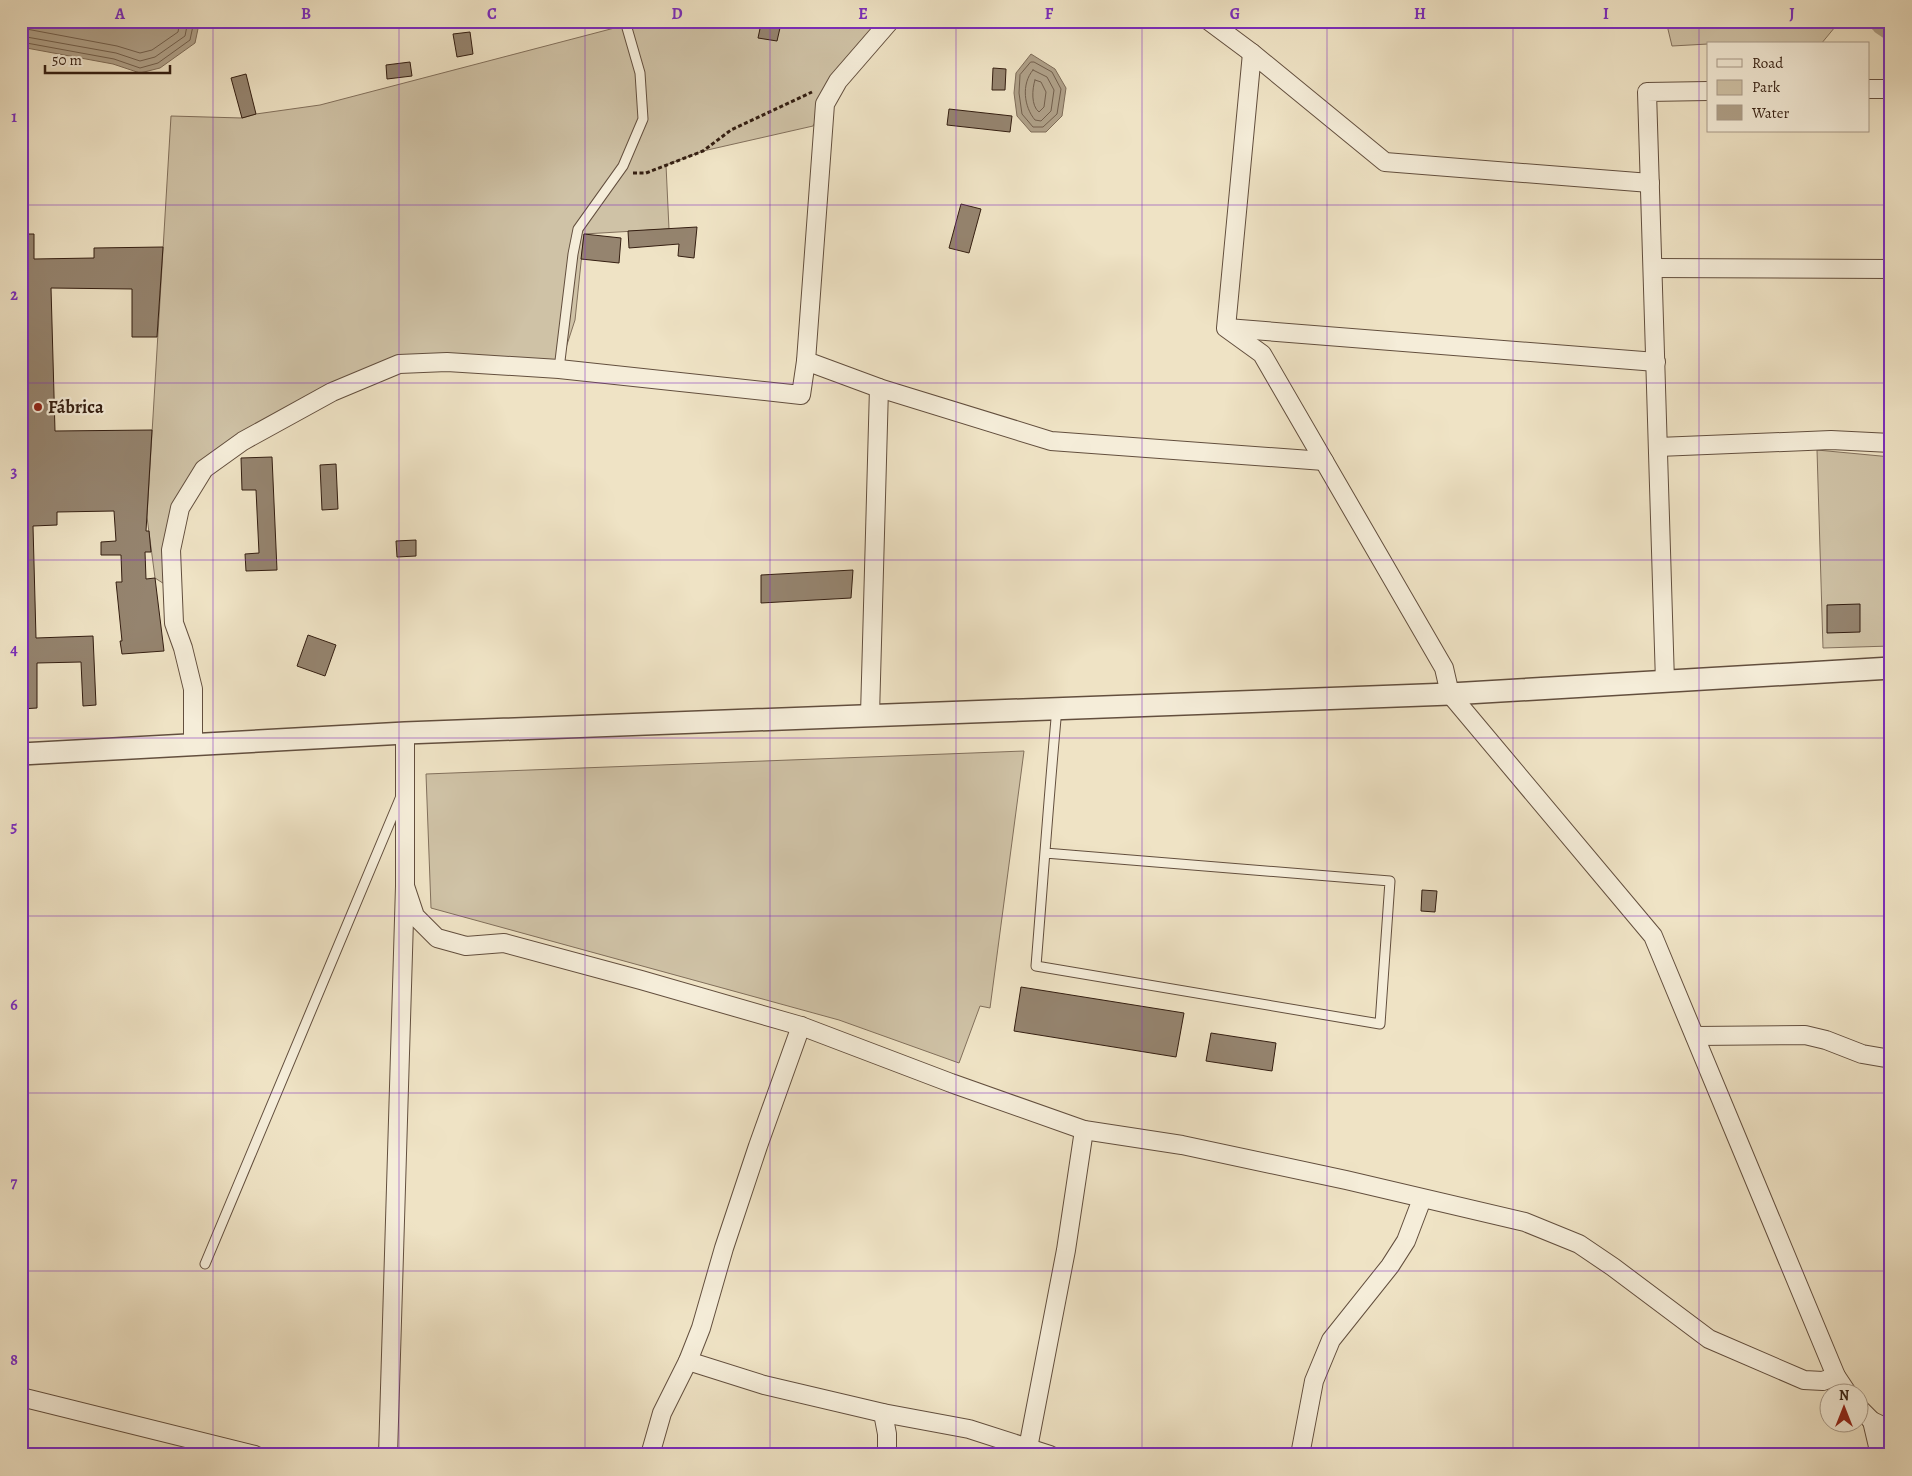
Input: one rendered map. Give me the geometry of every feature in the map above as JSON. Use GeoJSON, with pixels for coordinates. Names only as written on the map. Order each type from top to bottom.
{"type":"FeatureCollection","features":[{"type":"Feature","properties":{"kind":"street"},"geometry":{"type":"LineString","coordinates":[[193,744],[193,689],[184,648],[174,623],[171,550],[180,508],[204,469],[244,441],[332,392],[399,364],[447,362],[559,369],[801,394],[806,361],[825,104],[838,81],[890,21]]}},
{"type":"Feature","properties":{"kind":"street"},"geometry":{"type":"LineString","coordinates":[[1209,21],[1252,53],[1385,162],[1650,183]]}},
{"type":"Feature","properties":{"kind":"street"},"geometry":{"type":"LineString","coordinates":[[1226,328],[1252,53]]}},
{"type":"Feature","properties":{"kind":"street"},"geometry":{"type":"LineString","coordinates":[[1870,90],[1891,89]]}},
{"type":"Feature","properties":{"kind":"street"},"geometry":{"type":"LineString","coordinates":[[1665,682],[1647,92],[1707,91]]}},
{"type":"Feature","properties":{"kind":"street"},"geometry":{"type":"LineString","coordinates":[[1653,268],[1891,269]]}},
{"type":"Feature","properties":{"kind":"street"},"geometry":{"type":"LineString","coordinates":[[1226,328],[1656,362]]}},
{"type":"Feature","properties":{"kind":"street"},"geometry":{"type":"LineString","coordinates":[[1226,328],[1262,354],[1444,668],[1450,694],[1652,936],[1836,1376],[1841,1384]]}},
{"type":"Feature","properties":{"kind":"street"},"geometry":{"type":"LineString","coordinates":[[806,361],[879,388],[1051,441],[1324,461]]}},
{"type":"Feature","properties":{"kind":"street"},"geometry":{"type":"LineString","coordinates":[[870,715],[879,388]]}},
{"type":"Feature","properties":{"kind":"street"},"geometry":{"type":"LineString","coordinates":[[1658,447],[1831,440],[1891,443]]}},
{"type":"Feature","properties":{"kind":"street"},"geometry":{"type":"LineString","coordinates":[[21,754],[404,733],[1450,694],[1891,668]]}},
{"type":"Feature","properties":{"kind":"street"},"geometry":{"type":"LineString","coordinates":[[388,1455],[404,886],[404,733]]}},
{"type":"Feature","properties":{"kind":"street"},"geometry":{"type":"LineString","coordinates":[[404,886],[415,916],[437,938],[466,946],[504,943],[801,1026],[951,1083],[1084,1130],[1182,1145],[1346,1180],[1525,1222],[1578,1244],[1613,1267],[1709,1339],[1804,1380],[1823,1381],[1836,1376]]}},
{"type":"Feature","properties":{"kind":"street"},"geometry":{"type":"LineString","coordinates":[[650,1455],[662,1413],[688,1361],[701,1328],[724,1248],[801,1026]]}},
{"type":"Feature","properties":{"kind":"street"},"geometry":{"type":"LineString","coordinates":[[1695,1036],[1805,1035],[1826,1040],[1862,1054],[1891,1059]]}},
{"type":"Feature","properties":{"kind":"street"},"geometry":{"type":"LineString","coordinates":[[1028,1448],[1066,1250],[1084,1130]]}},
{"type":"Feature","properties":{"kind":"street"},"geometry":{"type":"LineString","coordinates":[[1300,1455],[1314,1381],[1331,1340],[1390,1266],[1406,1241],[1422,1199]]}},
{"type":"Feature","properties":{"kind":"street"},"geometry":{"type":"LineString","coordinates":[[688,1361],[764,1385],[883,1414],[969,1430],[1050,1455]]}},
{"type":"Feature","properties":{"kind":"street"},"geometry":{"type":"LineString","coordinates":[[21,1397],[193,1448],[255,1455]]}},
{"type":"Feature","properties":{"kind":"street"},"geometry":{"type":"LineString","coordinates":[[883,1414],[887,1434],[887,1455]]}},
{"type":"Feature","properties":{"kind":"street"},"geometry":{"type":"LineString","coordinates":[[1870,1417],[1891,1430]]}},
{"type":"Feature","properties":{"kind":"street"},"geometry":{"type":"LineString","coordinates":[[1870,1426],[1880,1455]]}},
{"type":"Feature","properties":{"kind":"lane"},"geometry":{"type":"LineString","coordinates":[[559,369],[573,254],[578,229],[623,166],[643,119],[640,73],[625,21]]}},
{"type":"Feature","properties":{"kind":"lane"},"geometry":{"type":"LineString","coordinates":[[1045,853],[1390,881],[1380,1024],[1036,966],[1045,853],[1057,708]]}},
{"type":"Feature","properties":{"kind":"lane"},"geometry":{"type":"LineString","coordinates":[[205,1264],[404,789]]}},
{"type":"Feature","properties":{"kind":"path"},"geometry":{"type":"LineString","coordinates":[[623,166],[634,173],[646,173],[703,151],[732,130],[798,97],[838,81]]}},
{"type":"Feature","properties":{"kind":"green space"},"geometry":{"type":"Polygon","coordinates":[[[625,21],[733,21],[799,26],[812,21],[890,21],[825,104],[813,126],[703,151],[666,165],[669,229],[584,234],[575,320],[559,369],[399,364],[204,469],[180,508],[172,589],[155,578],[147,517],[171,116],[242,118],[256,114],[320,105],[626,25],[625,21]]]}},
{"type":"Feature","properties":{"kind":"green space"},"geometry":{"type":"Polygon","coordinates":[[[1666,21],[1891,21],[1891,38],[1869,27],[1835,27],[1823,42],[1707,42],[1707,44],[1672,46],[1666,21]]]}},
{"type":"Feature","properties":{"kind":"green space"},"geometry":{"type":"Polygon","coordinates":[[[1817,450],[1891,457],[1891,646],[1823,648],[1817,450]]]}},
{"type":"Feature","properties":{"kind":"green space"},"geometry":{"type":"Polygon","coordinates":[[[1024,751],[990,1008],[980,1006],[959,1063],[839,1020],[431,908],[426,774],[1024,751]]]}},
{"type":"Feature","properties":{"kind":"water"},"geometry":{"type":"Polygon","coordinates":[[[21,21],[198,21],[199,24],[195,43],[160,68],[140,73],[113,64],[21,47],[21,21]]]}},
{"type":"Feature","properties":{"kind":"water"},"geometry":{"type":"Polygon","coordinates":[[[1031,54],[1055,69],[1066,88],[1062,116],[1046,132],[1031,132],[1017,116],[1014,93],[1016,73],[1031,54]]]}},
{"type":"Feature","properties":{"kind":"building"},"geometry":{"type":"Polygon","coordinates":[[[761,24],[780,28],[777,41],[758,38],[761,24]]]}},
{"type":"Feature","properties":{"kind":"building"},"geometry":{"type":"Polygon","coordinates":[[[470,32],[473,54],[457,57],[453,34],[470,32]]]}},
{"type":"Feature","properties":{"kind":"building"},"geometry":{"type":"Polygon","coordinates":[[[410,62],[412,76],[387,79],[386,65],[410,62]]]}},
{"type":"Feature","properties":{"kind":"building"},"geometry":{"type":"Polygon","coordinates":[[[993,68],[1006,69],[1005,90],[992,90],[993,68]]]}},
{"type":"Feature","properties":{"kind":"building"},"geometry":{"type":"Polygon","coordinates":[[[246,74],[256,114],[242,118],[231,78],[246,74]]]}},
{"type":"Feature","properties":{"kind":"building"},"geometry":{"type":"Polygon","coordinates":[[[949,109],[1012,116],[1010,132],[947,125],[949,109]]]}},
{"type":"Feature","properties":{"kind":"building"},"geometry":{"type":"Polygon","coordinates":[[[961,204],[981,209],[969,253],[949,248],[961,204]]]}},
{"type":"Feature","properties":{"kind":"building"},"geometry":{"type":"Polygon","coordinates":[[[697,227],[694,258],[678,256],[679,244],[629,248],[628,231],[697,227]]]}},
{"type":"Feature","properties":{"kind":"building"},"geometry":{"type":"Polygon","coordinates":[[[21,234],[34,234],[34,259],[94,258],[94,248],[163,247],[157,337],[132,337],[132,289],[51,288],[55,431],[152,430],[146,531],[149,531],[151,552],[145,552],[146,579],[155,578],[164,651],[122,654],[116,582],[122,582],[121,555],[101,555],[101,542],[116,541],[114,511],[57,512],[57,525],[33,526],[36,638],[93,636],[96,705],[83,706],[81,662],[37,663],[37,708],[21,709],[21,234]]]}},
{"type":"Feature","properties":{"kind":"building"},"geometry":{"type":"Polygon","coordinates":[[[584,234],[621,238],[619,263],[581,259],[584,234]]]}},
{"type":"Feature","properties":{"kind":"building"},"geometry":{"type":"Polygon","coordinates":[[[272,457],[277,570],[246,571],[245,554],[259,553],[256,490],[242,490],[241,458],[272,457]]]}},
{"type":"Feature","properties":{"kind":"building"},"geometry":{"type":"Polygon","coordinates":[[[336,464],[338,509],[322,510],[320,465],[336,464]]]}},
{"type":"Feature","properties":{"kind":"building"},"geometry":{"type":"Polygon","coordinates":[[[416,540],[416,556],[397,557],[396,541],[416,540]]]}},
{"type":"Feature","properties":{"kind":"building"},"geometry":{"type":"Polygon","coordinates":[[[853,570],[851,598],[761,603],[761,575],[853,570]]]}},
{"type":"Feature","properties":{"kind":"building"},"geometry":{"type":"Polygon","coordinates":[[[1860,604],[1860,632],[1827,633],[1827,605],[1860,604]]]}},
{"type":"Feature","properties":{"kind":"building"},"geometry":{"type":"Polygon","coordinates":[[[308,635],[336,645],[325,676],[297,666],[308,635]]]}},
{"type":"Feature","properties":{"kind":"building"},"geometry":{"type":"Polygon","coordinates":[[[1422,890],[1437,891],[1435,912],[1421,911],[1422,890]]]}},
{"type":"Feature","properties":{"kind":"building"},"geometry":{"type":"Polygon","coordinates":[[[1021,987],[1184,1013],[1176,1057],[1014,1031],[1021,987]]]}},
{"type":"Feature","properties":{"kind":"building"},"geometry":{"type":"Polygon","coordinates":[[[1211,1033],[1276,1043],[1272,1071],[1206,1061],[1211,1033]]]}},
{"type":"Feature","properties":{"kind":"waterway"},"geometry":{"type":"LineString","coordinates":[[1885,21],[1891,25]]}},
{"type":"Feature","properties":{"kind":"place","name":"Fábrica"},"geometry":{"type":"Point","coordinates":[38,407]}}]}
